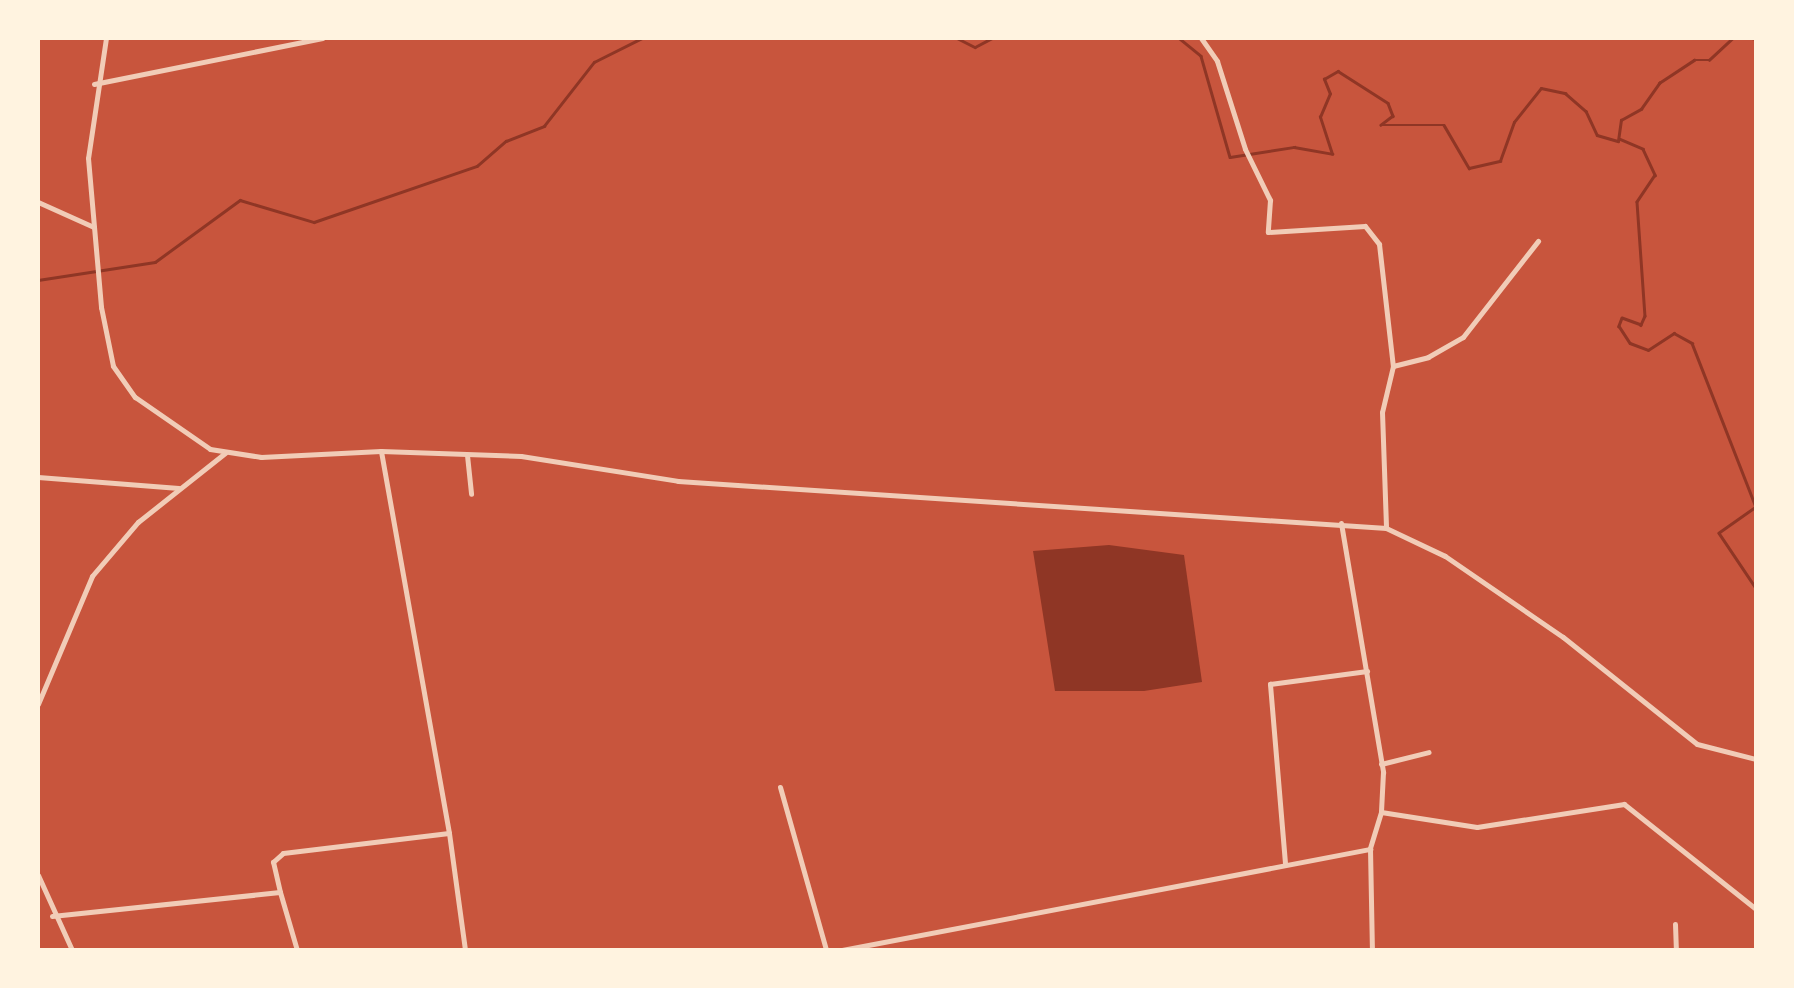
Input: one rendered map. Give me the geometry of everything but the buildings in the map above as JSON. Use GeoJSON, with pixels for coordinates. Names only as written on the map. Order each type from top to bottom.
{"type":"FeatureCollection","features":[{"type":"Feature","properties":{"kind":"street"},"geometry":{"type":"LineString","coordinates":[[106,38],[94,84],[88,158],[113,366],[148,407],[225,453],[382,451],[521,456],[678,481],[1386,528],[1445,556],[1564,638],[1697,744],[1756,760]]}},
{"type":"Feature","properties":{"kind":"street"},"geometry":{"type":"LineString","coordinates":[[94,84],[322,38]]}},
{"type":"Feature","properties":{"kind":"street"},"geometry":{"type":"LineString","coordinates":[[1201,38],[1217,61],[1250,163],[1270,200],[1268,232],[1362,226],[1373,232],[1382,253],[1393,366],[1382,412],[1386,528]]}},
{"type":"Feature","properties":{"kind":"street"},"geometry":{"type":"LineString","coordinates":[[38,202],[94,226]]}},
{"type":"Feature","properties":{"kind":"street"},"geometry":{"type":"LineString","coordinates":[[1393,366],[1463,337],[1538,241]]}},
{"type":"Feature","properties":{"kind":"street"},"geometry":{"type":"LineString","coordinates":[[382,451],[449,833],[465,950]]}},
{"type":"Feature","properties":{"kind":"street"},"geometry":{"type":"LineString","coordinates":[[38,704],[92,576],[138,522],[225,453]]}},
{"type":"Feature","properties":{"kind":"street"},"geometry":{"type":"LineString","coordinates":[[467,455],[471,494]]}},
{"type":"Feature","properties":{"kind":"street"},"geometry":{"type":"LineString","coordinates":[[38,477],[179,488]]}},
{"type":"Feature","properties":{"kind":"street"},"geometry":{"type":"LineString","coordinates":[[1341,523],[1381,764],[1382,812],[1370,850],[1372,950]]}},
{"type":"Feature","properties":{"kind":"street"},"geometry":{"type":"LineString","coordinates":[[1285,863],[1270,684],[1367,671]]}},
{"type":"Feature","properties":{"kind":"street"},"geometry":{"type":"LineString","coordinates":[[1381,764],[1429,752]]}},
{"type":"Feature","properties":{"kind":"street"},"geometry":{"type":"LineString","coordinates":[[780,787],[826,950]]}},
{"type":"Feature","properties":{"kind":"street"},"geometry":{"type":"LineString","coordinates":[[1382,812],[1477,827],[1624,804],[1756,909]]}},
{"type":"Feature","properties":{"kind":"street"},"geometry":{"type":"LineString","coordinates":[[297,950],[274,862],[283,853],[449,833]]}},
{"type":"Feature","properties":{"kind":"street"},"geometry":{"type":"LineString","coordinates":[[842,950],[1285,863],[1370,850]]}},
{"type":"Feature","properties":{"kind":"street"},"geometry":{"type":"LineString","coordinates":[[38,875],[52,916],[72,950]]}},
{"type":"Feature","properties":{"kind":"street"},"geometry":{"type":"LineString","coordinates":[[52,916],[280,892]]}},
{"type":"Feature","properties":{"kind":"street"},"geometry":{"type":"LineString","coordinates":[[1675,924],[1676,950]]}},
{"type":"Feature","properties":{"kind":"shaded area"},"geometry":{"type":"Polygon","coordinates":[[[1109,545],[1184,555],[1202,682],[1144,691],[1055,691],[1033,551],[1109,545]]]}},
{"type":"Feature","properties":{"kind":"waterway"},"geometry":{"type":"LineString","coordinates":[[38,280],[155,262],[240,200],[314,222],[477,166],[506,141],[544,126],[594,62],[642,38]]}},
{"type":"Feature","properties":{"kind":"waterway"},"geometry":{"type":"LineString","coordinates":[[957,38],[975,47],[992,38]]}},
{"type":"Feature","properties":{"kind":"waterway"},"geometry":{"type":"LineString","coordinates":[[1179,38],[1201,56],[1230,157],[1294,147],[1332,154],[1320,117],[1330,94],[1324,79],[1338,71],[1388,103],[1393,116],[1381,125],[1444,125],[1469,168],[1500,161],[1514,122],[1541,88],[1565,93],[1586,111],[1597,135],[1618,141],[1621,120],[1641,109],[1659,83],[1694,60],[1709,60],[1733,38]]}},
{"type":"Feature","properties":{"kind":"waterway"},"geometry":{"type":"LineString","coordinates":[[1752,38],[1756,39]]}},
{"type":"Feature","properties":{"kind":"waterway"},"geometry":{"type":"LineString","coordinates":[[1620,139],[1643,149],[1655,175],[1637,202],[1645,316],[1641,325],[1622,318],[1619,326],[1630,343],[1648,350],[1674,333],[1692,343],[1756,507],[1719,533],[1756,588]]}}]}
